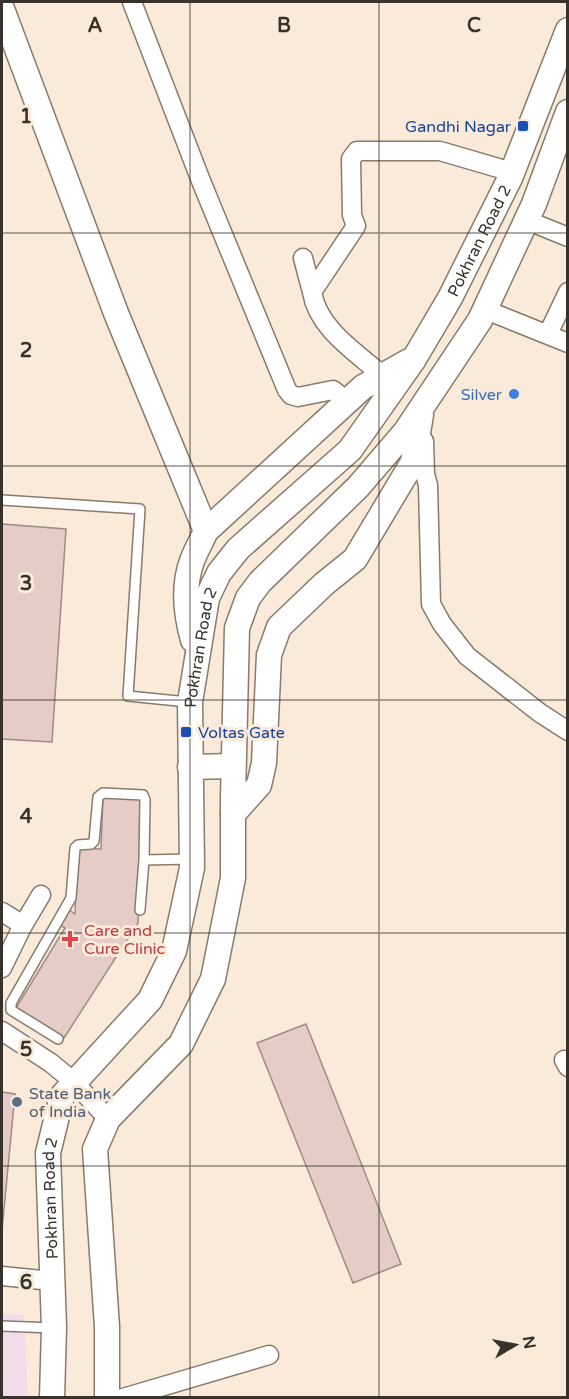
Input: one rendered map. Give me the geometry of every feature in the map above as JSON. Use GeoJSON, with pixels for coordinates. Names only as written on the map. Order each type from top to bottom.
{"type":"FeatureCollection","features":[{"type":"Feature","properties":{"kind":"main road"},"geometry":{"type":"LineString","coordinates":[[2,9],[116,313],[206,531]]}},
{"type":"Feature","properties":{"kind":"main road","name":"Pokhran Road 2"},"geometry":{"type":"LineString","coordinates":[[52,1398],[54,1328],[48,1153],[62,1096],[150,1000],[174,951],[192,868],[190,702],[207,598],[219,573],[238,549],[350,450],[414,359],[450,298],[512,172],[566,38]]}},
{"type":"Feature","properties":{"kind":"main road","name":"Pokhran Road 2"},"geometry":{"type":"LineString","coordinates":[[107,1398],[107,1327],[95,1149],[108,1119],[181,1044],[213,979],[233,878],[237,628],[248,598],[260,582],[358,487],[406,431],[486,310],[534,204],[567,112]]}},
{"type":"Feature","properties":{"kind":"main road"},"geometry":{"type":"LineString","coordinates":[[197,655],[189,627],[187,589],[192,561],[206,531],[363,387],[414,359]]}},
{"type":"Feature","properties":{"kind":"main road"},"geometry":{"type":"LineString","coordinates":[[233,814],[259,785],[264,763],[269,655],[279,627],[324,584],[355,560],[413,462],[422,407]]}},
{"type":"Feature","properties":{"kind":"main road"},"geometry":{"type":"LineString","coordinates":[[190,767],[233,766]]}},
{"type":"Feature","properties":{"kind":"street"},"geometry":{"type":"LineString","coordinates":[[132,2],[201,182],[287,390],[291,395],[298,397],[333,390],[347,401]]}},
{"type":"Feature","properties":{"kind":"street"},"geometry":{"type":"LineString","coordinates":[[312,291],[356,226],[352,215],[351,159],[357,152],[440,151],[512,172]]}},
{"type":"Feature","properties":{"kind":"street"},"geometry":{"type":"LineString","coordinates":[[526,220],[567,237]]}},
{"type":"Feature","properties":{"kind":"street"},"geometry":{"type":"LineString","coordinates":[[303,258],[314,306],[324,324],[383,376]]}},
{"type":"Feature","properties":{"kind":"street"},"geometry":{"type":"LineString","coordinates":[[548,334],[567,292]]}},
{"type":"Feature","properties":{"kind":"street"},"geometry":{"type":"LineString","coordinates":[[486,310],[567,343]]}},
{"type":"Feature","properties":{"kind":"street"},"geometry":{"type":"LineString","coordinates":[[422,407],[425,474],[428,486],[431,604],[442,624],[467,656],[540,713],[567,731]]}},
{"type":"Feature","properties":{"kind":"street"},"geometry":{"type":"LineString","coordinates":[[2,969],[23,925],[41,895]]}},
{"type":"Feature","properties":{"kind":"street"},"geometry":{"type":"LineString","coordinates":[[2,912],[23,925]]}},
{"type":"Feature","properties":{"kind":"street"},"geometry":{"type":"LineString","coordinates":[[2,1031],[74,1082],[108,1119]]}},
{"type":"Feature","properties":{"kind":"street"},"geometry":{"type":"LineString","coordinates":[[2,1276],[52,1281]]}},
{"type":"Feature","properties":{"kind":"street"},"geometry":{"type":"LineString","coordinates":[[123,1398],[269,1355]]}},
{"type":"Feature","properties":{"kind":"lane"},"geometry":{"type":"LineString","coordinates":[[2,500],[140,509],[128,696],[190,702]]}},
{"type":"Feature","properties":{"kind":"lane"},"geometry":{"type":"LineString","coordinates":[[58,1039],[11,1010],[11,1003],[71,898],[75,848],[94,841],[98,796],[103,793],[143,795],[145,800],[140,910]]}},
{"type":"Feature","properties":{"kind":"lane"},"geometry":{"type":"LineString","coordinates":[[144,860],[192,859]]}},
{"type":"Feature","properties":{"kind":"lane"},"geometry":{"type":"LineString","coordinates":[[2,1326],[54,1328]]}},
{"type":"Feature","properties":{"kind":"shaded area"},"geometry":{"type":"Polygon","coordinates":[[[2,1314],[24,1315],[28,1397],[2,1397],[2,1314]]]}},
{"type":"Feature","properties":{"kind":"building"},"geometry":{"type":"Polygon","coordinates":[[[2,524],[66,529],[52,742],[2,739],[2,524]]]}},
{"type":"Feature","properties":{"kind":"building"},"geometry":{"type":"Polygon","coordinates":[[[103,796],[143,798],[138,923],[64,1038],[16,1008],[65,928],[58,924],[69,910],[75,914],[77,848],[101,849],[103,796]]]}},
{"type":"Feature","properties":{"kind":"building"},"geometry":{"type":"Polygon","coordinates":[[[306,1024],[401,1264],[353,1283],[257,1043],[306,1024]]]}},
{"type":"Feature","properties":{"kind":"building"},"geometry":{"type":"Polygon","coordinates":[[[2,1092],[15,1094],[2,1230],[2,1092]]]}},
{"type":"Feature","properties":{"kind":"place","name":"Gandhi Nagar"},"geometry":{"type":"Point","coordinates":[523,126]}},
{"type":"Feature","properties":{"kind":"place","name":"Silver"},"geometry":{"type":"Point","coordinates":[514,394]}},
{"type":"Feature","properties":{"kind":"place","name":"Voltas Gate"},"geometry":{"type":"Point","coordinates":[186,732]}},
{"type":"Feature","properties":{"kind":"place","name":"Care and Cure Clinic"},"geometry":{"type":"Point","coordinates":[70,939]}},
{"type":"Feature","properties":{"kind":"place","name":"State Bank of India"},"geometry":{"type":"Point","coordinates":[17,1102]}}]}
